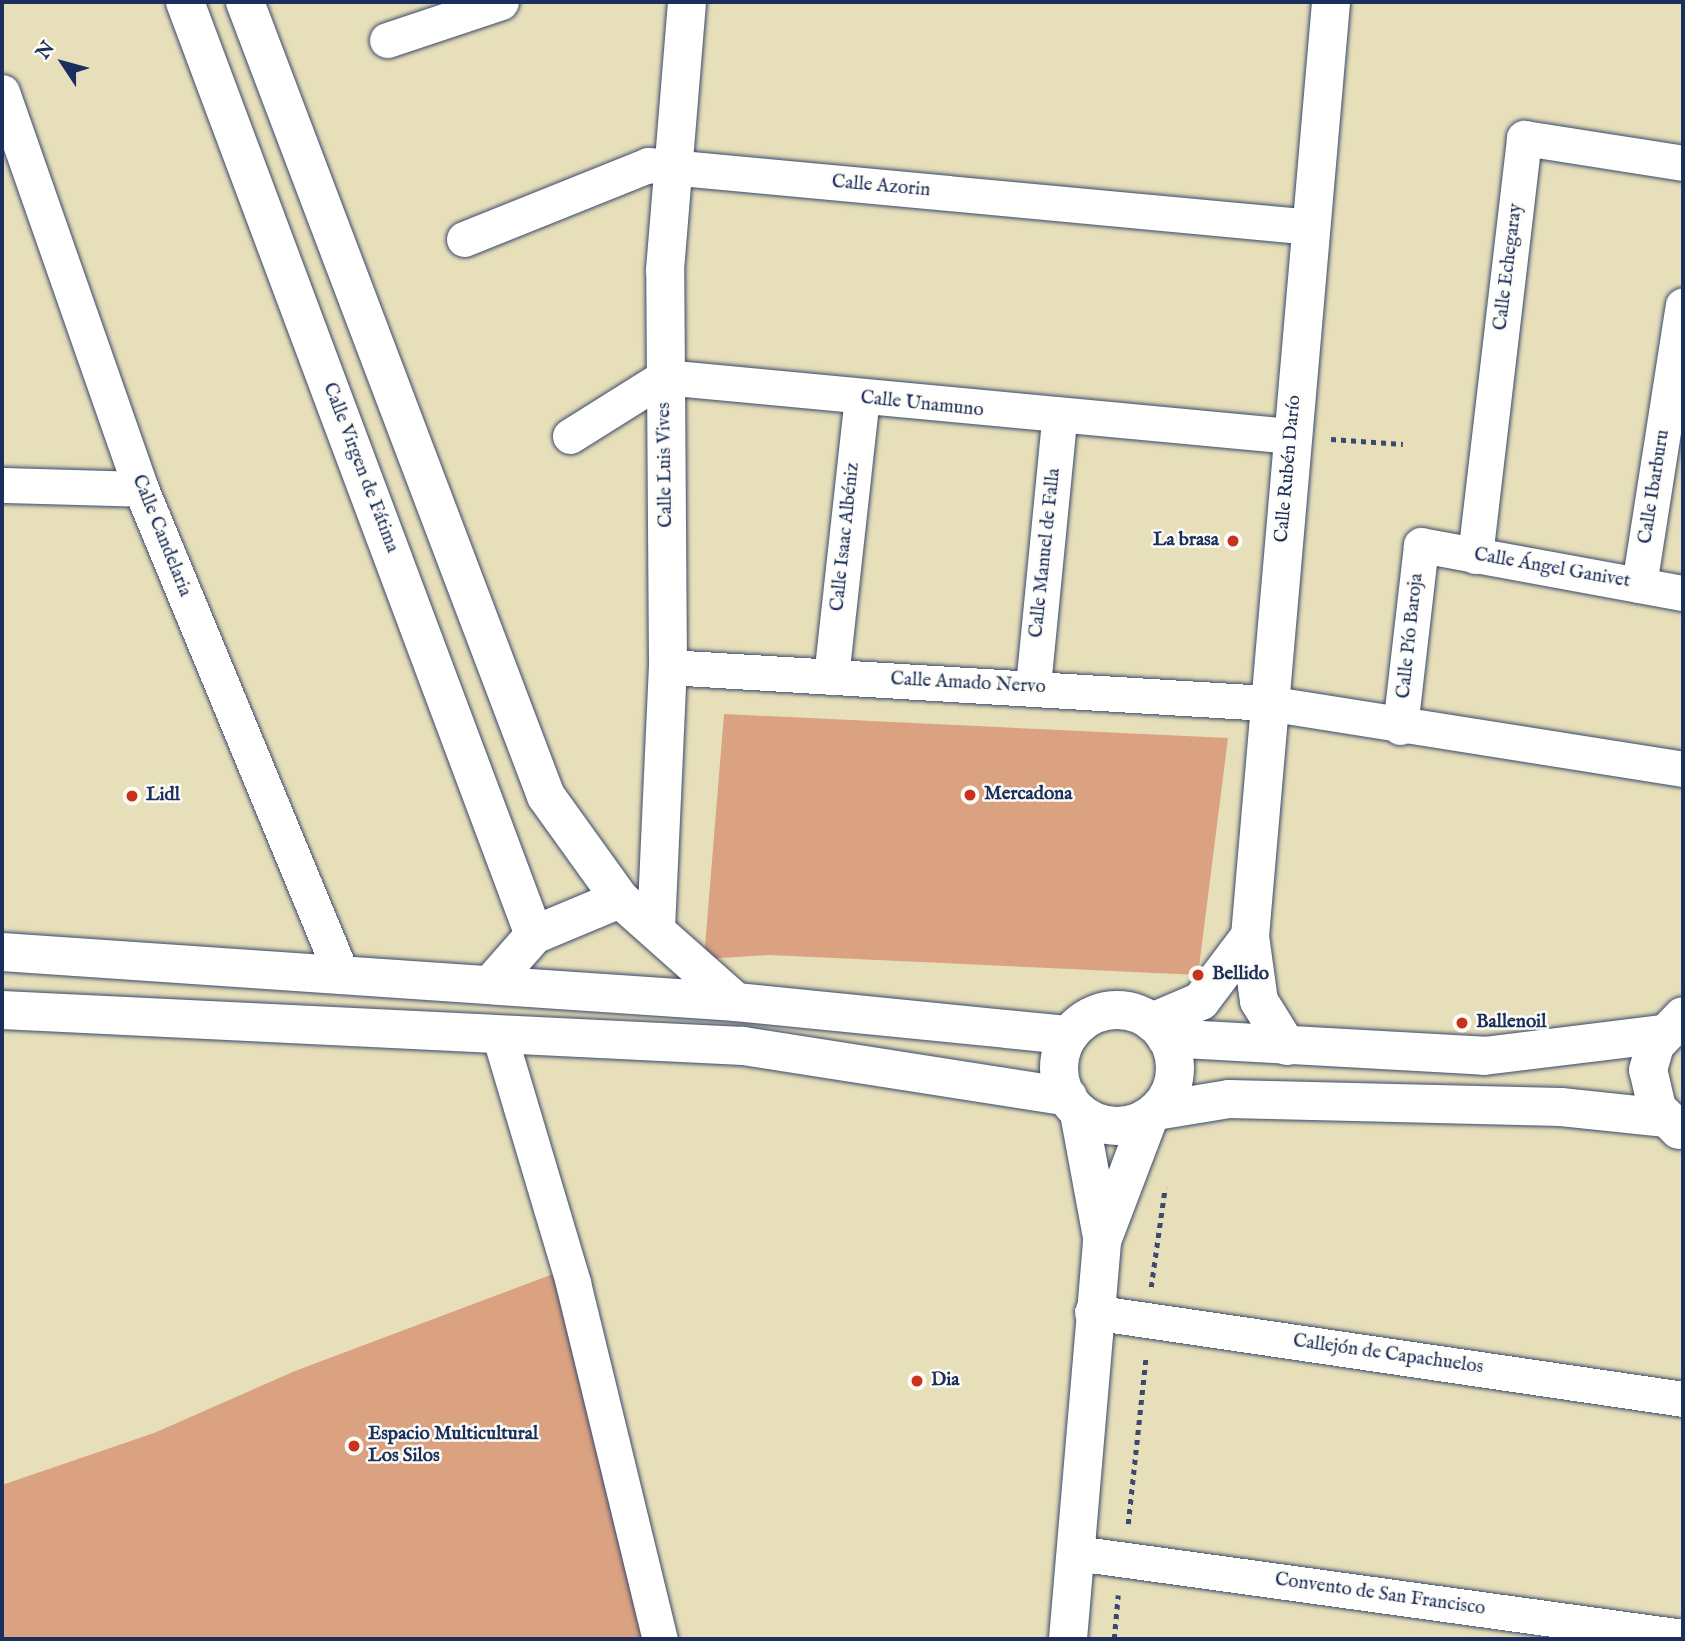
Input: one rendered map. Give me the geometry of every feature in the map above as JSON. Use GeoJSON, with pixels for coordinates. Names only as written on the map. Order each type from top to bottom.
{"type":"FeatureCollection","features":[{"type":"Feature","properties":{"kind":"street","name":"Calle Virgen de Fátima"},"geometry":{"type":"LineString","coordinates":[[185,2],[534,935]]}},
{"type":"Feature","properties":{"kind":"street"},"geometry":{"type":"LineString","coordinates":[[245,2],[546,796],[620,899],[736,1002]]}},
{"type":"Feature","properties":{"kind":"street"},"geometry":{"type":"LineString","coordinates":[[387,40],[430,12],[501,2]]}},
{"type":"Feature","properties":{"kind":"street","name":"Calle Luis Vives"},"geometry":{"type":"LineString","coordinates":[[656,929],[668,667],[664,377],[673,167],[687,2]]}},
{"type":"Feature","properties":{"kind":"street","name":"Calle Rubén Darío"},"geometry":{"type":"LineString","coordinates":[[1286,1046],[1259,1001],[1250,936],[1267,703],[1331,2]]}},
{"type":"Feature","properties":{"kind":"street","name":"Calle Candelaria"},"geometry":{"type":"LineString","coordinates":[[2,92],[141,489],[341,973]]}},
{"type":"Feature","properties":{"kind":"street","name":"Calle Echegaray"},"geometry":{"type":"LineString","coordinates":[[1475,555],[1524,138],[1683,163]]}},
{"type":"Feature","properties":{"kind":"street","name":"Calle Azorin"},"geometry":{"type":"LineString","coordinates":[[464,239],[648,165],[1312,227]]}},
{"type":"Feature","properties":{"kind":"street","name":"Calle Ibarburu"},"geometry":{"type":"LineString","coordinates":[[1639,585],[1675,412],[1683,306]]}},
{"type":"Feature","properties":{"kind":"street"},"geometry":{"type":"LineString","coordinates":[[570,436],[664,377]]}},
{"type":"Feature","properties":{"kind":"street","name":"Calle Unamuno"},"geometry":{"type":"LineString","coordinates":[[664,377],[1059,419],[1292,436]]}},
{"type":"Feature","properties":{"kind":"street","name":"Calle Isaac Albéniz"},"geometry":{"type":"LineString","coordinates":[[831,677],[862,398]]}},
{"type":"Feature","properties":{"kind":"street","name":"Calle Manuel de Falla"},"geometry":{"type":"LineString","coordinates":[[1032,686],[1059,419]]}},
{"type":"Feature","properties":{"kind":"street"},"geometry":{"type":"LineString","coordinates":[[2,485],[141,489]]}},
{"type":"Feature","properties":{"kind":"street","name":"Calle Ángel Ganivet"},"geometry":{"type":"LineString","coordinates":[[1421,545],[1683,593]]}},
{"type":"Feature","properties":{"kind":"street","name":"Calle Pío Baroja"},"geometry":{"type":"LineString","coordinates":[[1400,727],[1421,545]]}},
{"type":"Feature","properties":{"kind":"street","name":"Calle Amado Nervo"},"geometry":{"type":"LineString","coordinates":[[668,667],[1032,686],[1267,703],[1400,727],[1683,769]]}},
{"type":"Feature","properties":{"kind":"street"},"geometry":{"type":"LineString","coordinates":[[491,984],[534,935],[620,899]]}},
{"type":"Feature","properties":{"kind":"street"},"geometry":{"type":"LineString","coordinates":[[1159,1030],[1201,1001],[1250,936]]}},
{"type":"Feature","properties":{"kind":"street"},"geometry":{"type":"LineString","coordinates":[[2,952],[736,1002],[1069,1035]]}},
{"type":"Feature","properties":{"kind":"street"},"geometry":{"type":"LineString","coordinates":[[2,1010],[743,1046],[1073,1105],[1113,1126],[1153,1114],[1229,1098],[1561,1107],[1674,1125]]}},
{"type":"Feature","properties":{"kind":"street"},"geometry":{"type":"LineString","coordinates":[[1102,1241],[1073,1105],[1058,1069],[1069,1035],[1104,1011],[1129,1011],[1159,1030],[1286,1046],[1484,1056],[1672,1025]]}},
{"type":"Feature","properties":{"kind":"street"},"geometry":{"type":"LineString","coordinates":[[1672,1025],[1650,1057],[1648,1083],[1674,1125]]}},
{"type":"Feature","properties":{"kind":"street"},"geometry":{"type":"LineString","coordinates":[[1068,1639],[1092,1312],[1102,1241],[1153,1114],[1174,1076],[1159,1030]]}},
{"type":"Feature","properties":{"kind":"street"},"geometry":{"type":"LineString","coordinates":[[499,1034],[573,1283],[660,1639]]}},
{"type":"Feature","properties":{"kind":"street","name":"Callejón de Capachuelos"},"geometry":{"type":"LineString","coordinates":[[1092,1312],[1683,1399]]}},
{"type":"Feature","properties":{"kind":"street","name":"Convento de San Francisco"},"geometry":{"type":"LineString","coordinates":[[1076,1553],[1683,1637]]}},
{"type":"Feature","properties":{"kind":"path"},"geometry":{"type":"LineString","coordinates":[[1292,436],[1403,444]]}},
{"type":"Feature","properties":{"kind":"path"},"geometry":{"type":"LineString","coordinates":[[1114,1639],[1166,1183]]}},
{"type":"Feature","properties":{"kind":"building","name":"Mercadona"},"geometry":{"type":"Polygon","coordinates":[[[724,714],[1228,738],[1198,975],[769,955],[704,959],[724,714]]]}},
{"type":"Feature","properties":{"kind":"building","name":"Espacio Multicultural Los Silos"},"geometry":{"type":"Polygon","coordinates":[[[553,1274],[643,1639],[2,1639],[2,1485],[154,1433],[295,1371],[553,1274]]]}},
{"type":"Feature","properties":{"kind":"place","name":"La brasa"},"geometry":{"type":"Point","coordinates":[1233,541]}},
{"type":"Feature","properties":{"kind":"place","name":"Mercadona"},"geometry":{"type":"Point","coordinates":[970,795]}},
{"type":"Feature","properties":{"kind":"place","name":"Lidl"},"geometry":{"type":"Point","coordinates":[132,796]}},
{"type":"Feature","properties":{"kind":"place","name":"Bellido"},"geometry":{"type":"Point","coordinates":[1198,975]}},
{"type":"Feature","properties":{"kind":"place","name":"Ballenoil"},"geometry":{"type":"Point","coordinates":[1462,1023]}},
{"type":"Feature","properties":{"kind":"place","name":"Dia"},"geometry":{"type":"Point","coordinates":[917,1381]}},
{"type":"Feature","properties":{"kind":"place","name":"Espacio Multicultural Los Silos"},"geometry":{"type":"Point","coordinates":[354,1446]}}]}
